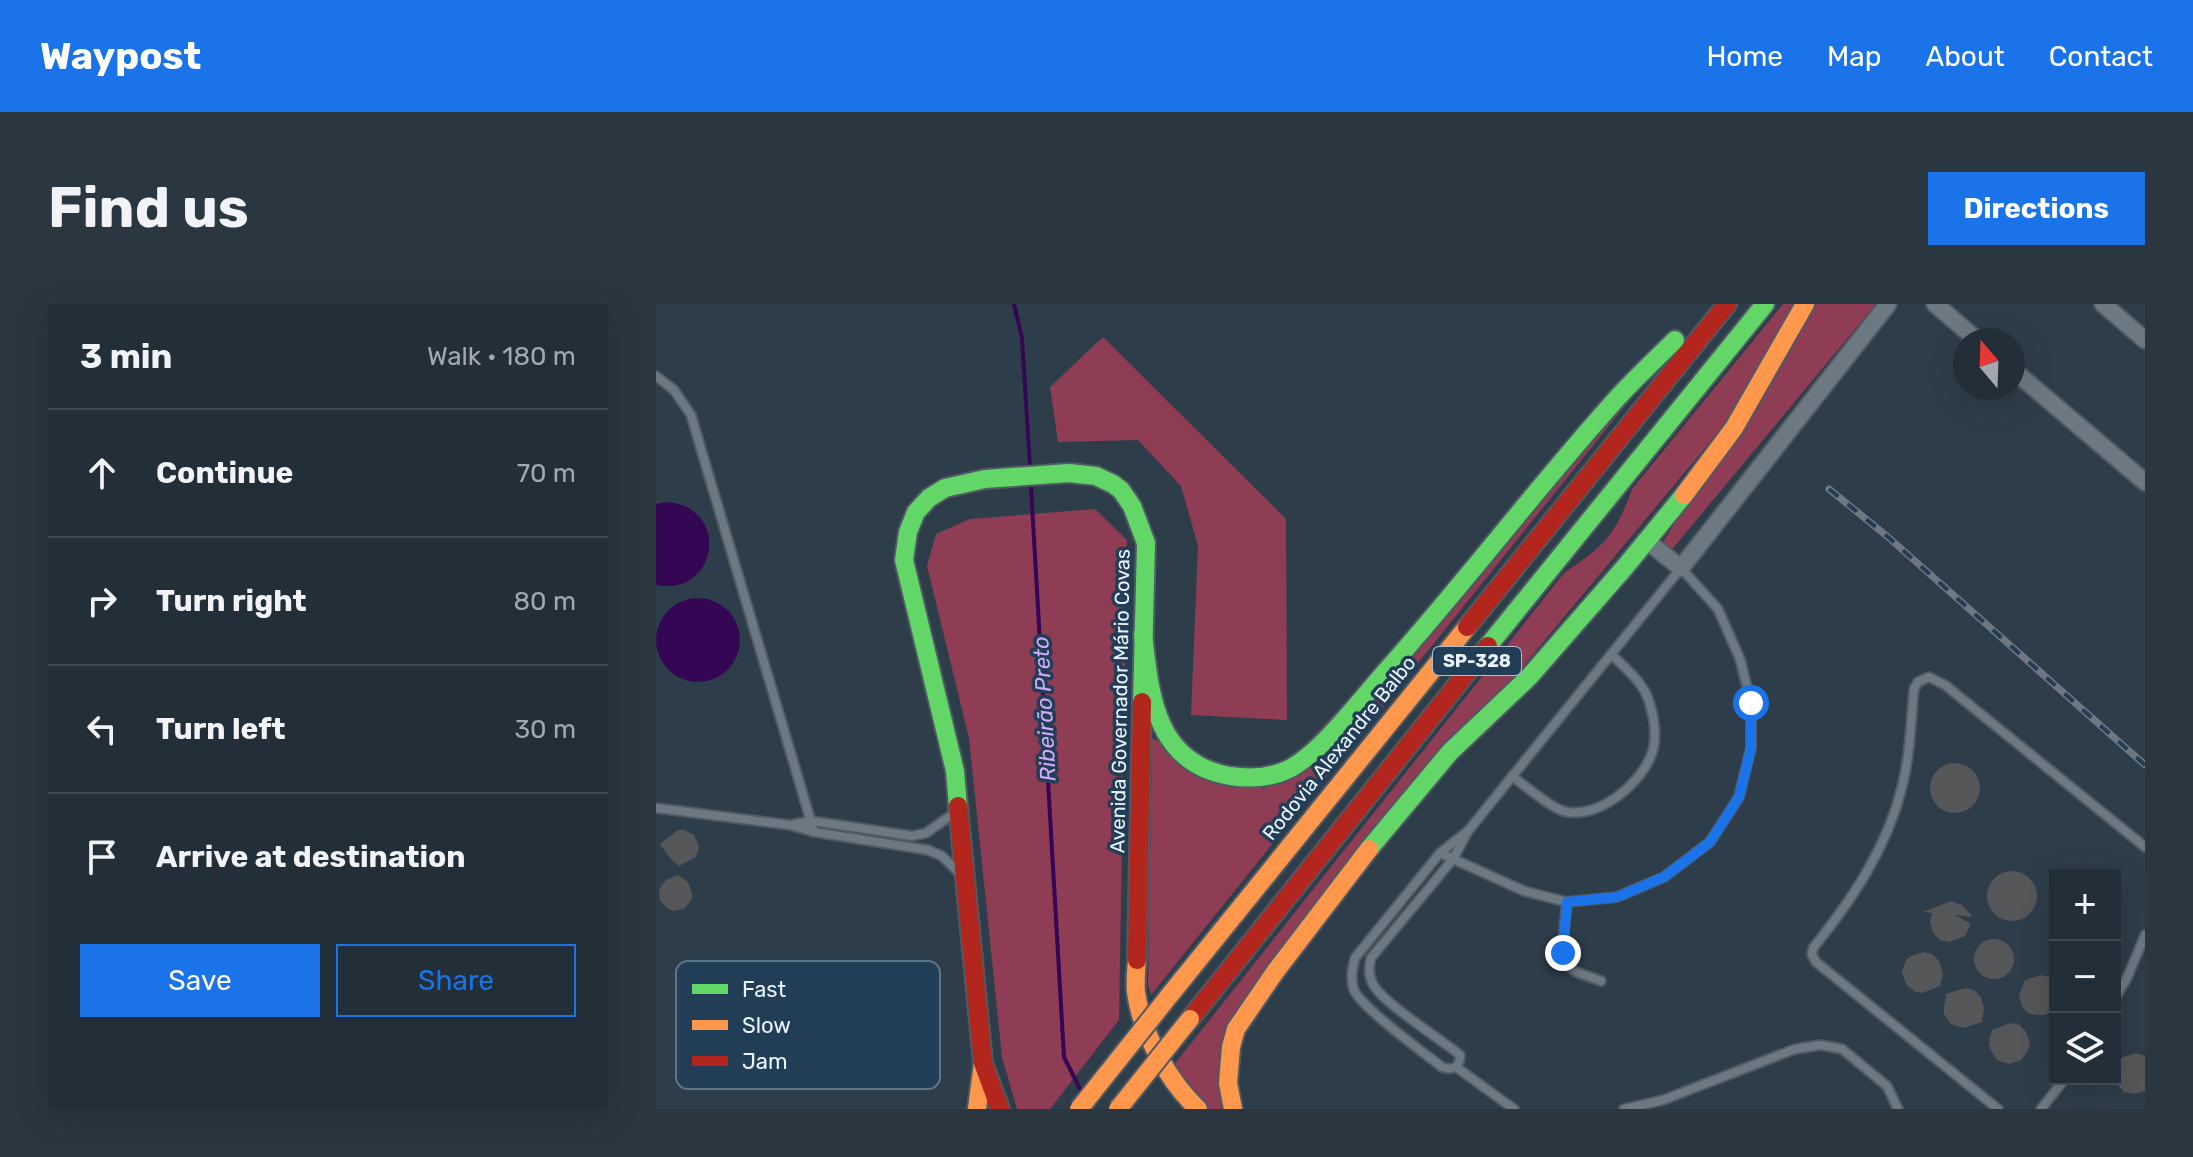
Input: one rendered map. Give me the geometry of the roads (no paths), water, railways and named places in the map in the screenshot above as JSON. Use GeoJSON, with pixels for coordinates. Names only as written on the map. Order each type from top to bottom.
{"type":"FeatureCollection","features":[{"type":"Feature","properties":{"kind":"main road"},"geometry":{"type":"LineString","coordinates":[[1143,634],[1152,703],[1164,732],[1184,756],[1211,772],[1241,779],[1272,776],[1301,763],[1411,643],[1612,403],[1710,304]]}},
{"type":"Feature","properties":{"kind":"main road","name":"Rodovia Alexandre Balbo"},"geometry":{"type":"LineString","coordinates":[[1079,1109],[1727,304]]}},
{"type":"Feature","properties":{"kind":"main road","name":"SP-328"},"geometry":{"type":"LineString","coordinates":[[1118,1109],[1765,304]]}},
{"type":"Feature","properties":{"kind":"main road"},"geometry":{"type":"LineString","coordinates":[[1233,1109],[1228,1083],[1233,1038],[1275,972],[1351,870],[1450,752],[1529,677],[1647,541],[1720,449],[1805,304]]}},
{"type":"Feature","properties":{"kind":"main road","name":"Avenida Governador Mário Covas"},"geometry":{"type":"LineString","coordinates":[[1000,1109],[983,1063],[955,771],[904,560],[905,537],[914,515],[929,497],[949,485],[1084,473],[1104,479],[1122,491],[1137,513],[1146,543],[1136,993],[1150,1042],[1183,1095],[1198,1109]]}},
{"type":"Feature","properties":{"kind":"main road"},"geometry":{"type":"LineString","coordinates":[[977,1109],[983,1063]]}},
{"type":"Feature","properties":{"kind":"street"},"geometry":{"type":"LineString","coordinates":[[1647,541],[1681,568],[1888,304]]}},
{"type":"Feature","properties":{"kind":"street"},"geometry":{"type":"LineString","coordinates":[[1935,304],[1963,328]]}},
{"type":"Feature","properties":{"kind":"street"},"geometry":{"type":"LineString","coordinates":[[2103,304],[2145,340]]}},
{"type":"Feature","properties":{"kind":"street"},"geometry":{"type":"LineString","coordinates":[[2025,380],[2145,482]]}},
{"type":"Feature","properties":{"kind":"lane"},"geometry":{"type":"LineString","coordinates":[[656,376],[674,390],[691,415],[814,832]]}},
{"type":"Feature","properties":{"kind":"lane"},"geometry":{"type":"LineString","coordinates":[[1440,853],[1453,859],[1524,891],[1567,902],[1617,897],[1664,877],[1710,842],[1739,797],[1751,748],[1751,703],[1740,659],[1718,609],[1681,568],[1468,831],[1453,859],[1371,958],[1369,971],[1372,985],[1383,997],[1460,1055],[1456,1067],[1449,1070],[1364,1004],[1354,990],[1351,975],[1355,958],[1440,853],[1468,831]]}},
{"type":"Feature","properties":{"kind":"lane"},"geometry":{"type":"LineString","coordinates":[[1512,776],[1561,811],[1573,812],[1607,804],[1637,778],[1653,749],[1655,732],[1649,698],[1641,684],[1611,654]]}},
{"type":"Feature","properties":{"kind":"lane"},"geometry":{"type":"LineString","coordinates":[[1998,1109],[1816,962],[1812,955],[1813,948],[1857,890],[1883,842],[1902,788],[1914,689],[1918,682],[1929,677],[1945,685],[2145,847]]}},
{"type":"Feature","properties":{"kind":"lane"},"geometry":{"type":"LineString","coordinates":[[656,808],[790,825],[814,832],[928,850],[942,856],[965,879]]}},
{"type":"Feature","properties":{"kind":"lane"},"geometry":{"type":"LineString","coordinates":[[790,825],[812,821],[912,836],[926,833],[959,810]]}},
{"type":"Feature","properties":{"kind":"lane"},"geometry":{"type":"LineString","coordinates":[[1567,902],[1565,963],[1601,981]]}},
{"type":"Feature","properties":{"kind":"lane"},"geometry":{"type":"LineString","coordinates":[[2121,988],[2145,935]]}},
{"type":"Feature","properties":{"kind":"lane"},"geometry":{"type":"LineString","coordinates":[[1624,1109],[1663,1100],[1795,1049],[1821,1045],[1842,1049],[1887,1086],[1898,1109]]}},
{"type":"Feature","properties":{"kind":"lane"},"geometry":{"type":"LineString","coordinates":[[1456,1067],[1514,1109]]}},
{"type":"Feature","properties":{"kind":"lane"},"geometry":{"type":"LineString","coordinates":[[2041,1109],[2060,1085]]}},
{"type":"Feature","properties":{"kind":"waterway","name":"Ribeirão Preto"},"geometry":{"type":"LineString","coordinates":[[1014,304],[1022,338],[1030,466]]}},
{"type":"Feature","properties":{"kind":"waterway","name":"Ribeirão Preto"},"geometry":{"type":"LineString","coordinates":[[1031,487],[1064,1057],[1080,1089]]}},
{"type":"Feature","properties":{"kind":"railway"},"geometry":{"type":"LineString","coordinates":[[1829,489],[1888,537],[2145,765]]}}]}
